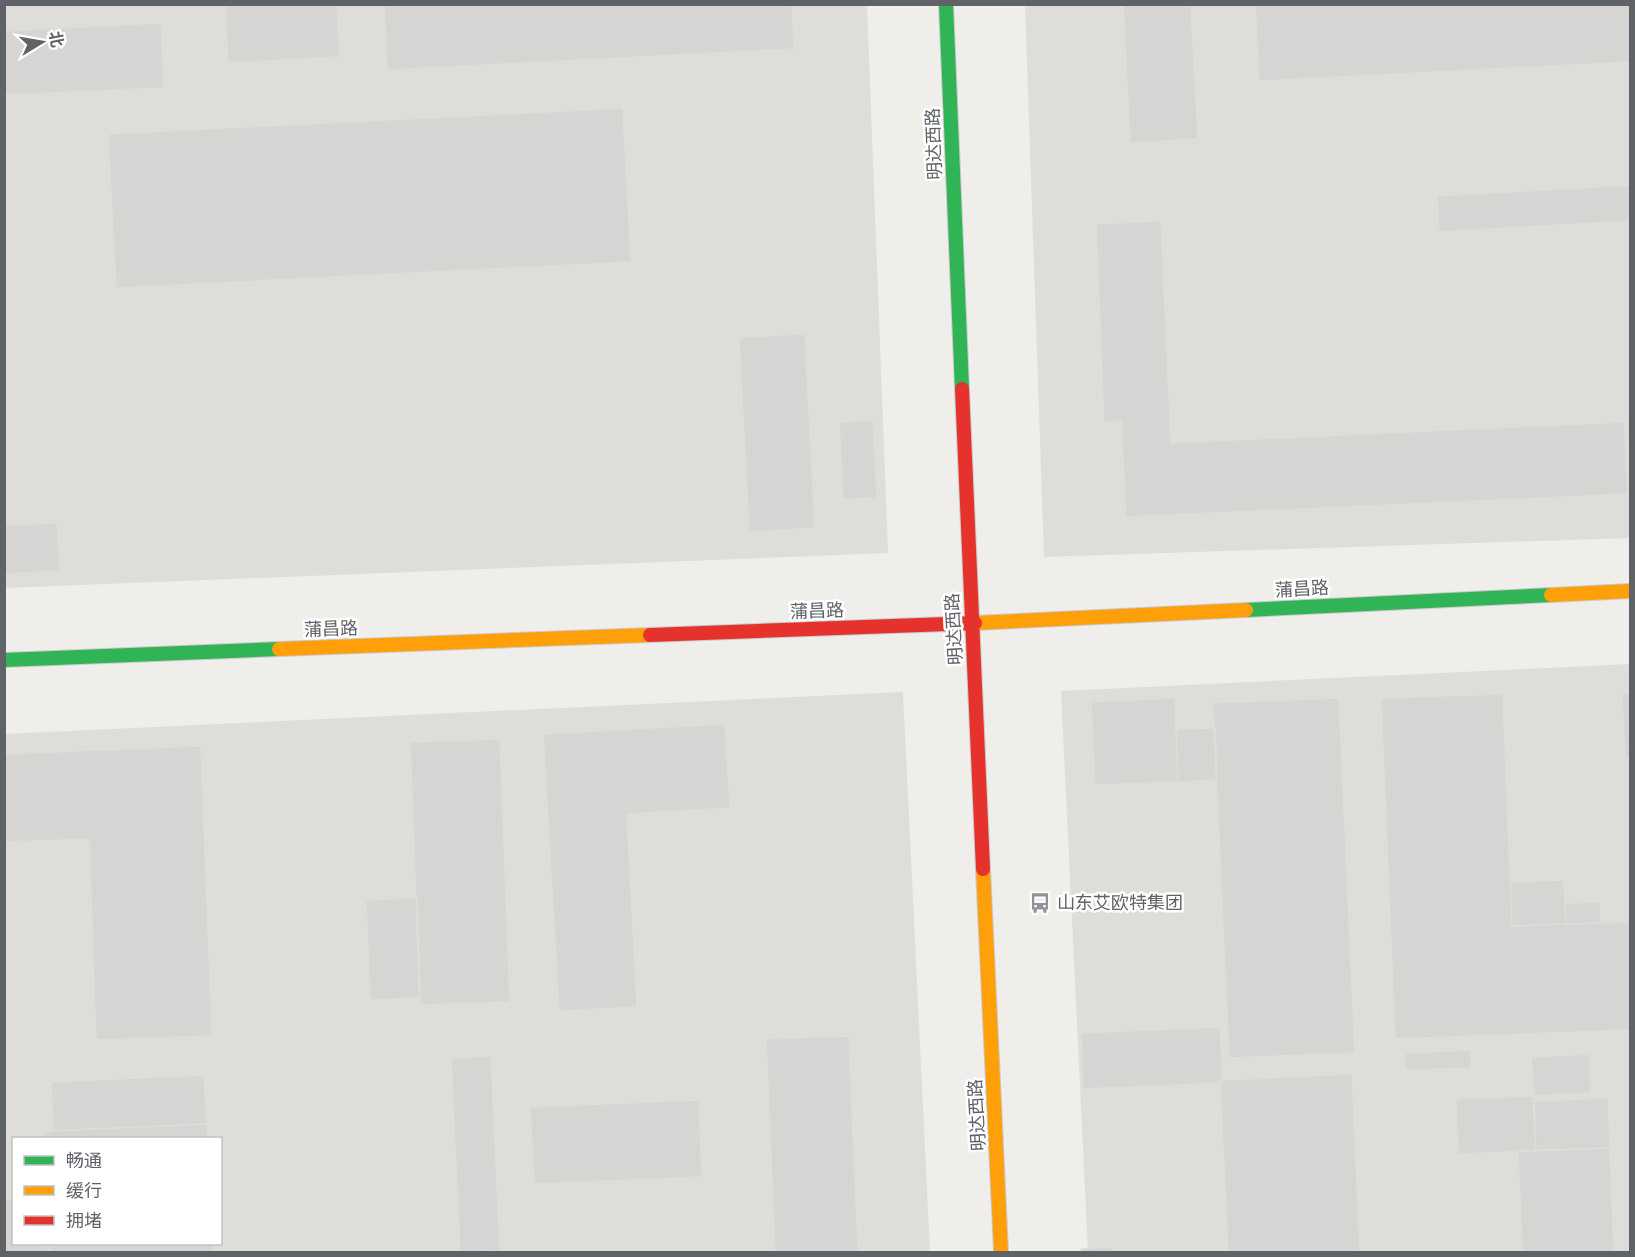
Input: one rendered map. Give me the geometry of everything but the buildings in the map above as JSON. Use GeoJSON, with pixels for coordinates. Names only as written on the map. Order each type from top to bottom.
{"type":"FeatureCollection","features":[{"type":"Feature","properties":{"kind":"street","name":"明达西路"},"geometry":{"type":"LineString","coordinates":[[946,4],[1001,1252]]}},
{"type":"Feature","properties":{"kind":"street","name":"蒲昌路"},"geometry":{"type":"LineString","coordinates":[[4,660],[972,622],[1630,591]]}},
{"type":"Feature","properties":{"kind":"shaded area"},"geometry":{"type":"Polygon","coordinates":[[[4,5],[867,5],[888,553],[5,588],[4,5]]]}},
{"type":"Feature","properties":{"kind":"shaded area"},"geometry":{"type":"Polygon","coordinates":[[[1025,5],[1630,5],[1630,538],[1044,557],[1025,5]]]}},
{"type":"Feature","properties":{"kind":"shaded area"},"geometry":{"type":"Polygon","coordinates":[[[1630,664],[1630,1252],[1088,1252],[1061,691],[1630,664]]]}},
{"type":"Feature","properties":{"kind":"shaded area"},"geometry":{"type":"Polygon","coordinates":[[[903,692],[930,1252],[5,1252],[4,734],[903,692]]]}},
{"type":"Feature","properties":{"kind":"traffic: fast"},"geometry":{"type":"LineString","coordinates":[[946,4],[962,389]]}},
{"type":"Feature","properties":{"kind":"traffic: fast"},"geometry":{"type":"LineString","coordinates":[[1246,610],[1551,595]]}},
{"type":"Feature","properties":{"kind":"traffic: fast"},"geometry":{"type":"LineString","coordinates":[[4,660],[279,649]]}},
{"type":"Feature","properties":{"kind":"traffic: slow"},"geometry":{"type":"LineString","coordinates":[[1551,595],[1630,591]]}},
{"type":"Feature","properties":{"kind":"traffic: slow"},"geometry":{"type":"LineString","coordinates":[[975,623],[1246,610]]}},
{"type":"Feature","properties":{"kind":"traffic: slow"},"geometry":{"type":"LineString","coordinates":[[279,649],[650,635]]}},
{"type":"Feature","properties":{"kind":"traffic: slow"},"geometry":{"type":"LineString","coordinates":[[983,869],[1001,1252]]}},
{"type":"Feature","properties":{"kind":"traffic: jam"},"geometry":{"type":"LineString","coordinates":[[962,389],[983,869]]}},
{"type":"Feature","properties":{"kind":"traffic: jam"},"geometry":{"type":"LineString","coordinates":[[650,635],[975,623]]}},
{"type":"Feature","properties":{"kind":"place","name":"山东艾欧特集团"},"geometry":{"type":"Point","coordinates":[1040,903]}}]}
